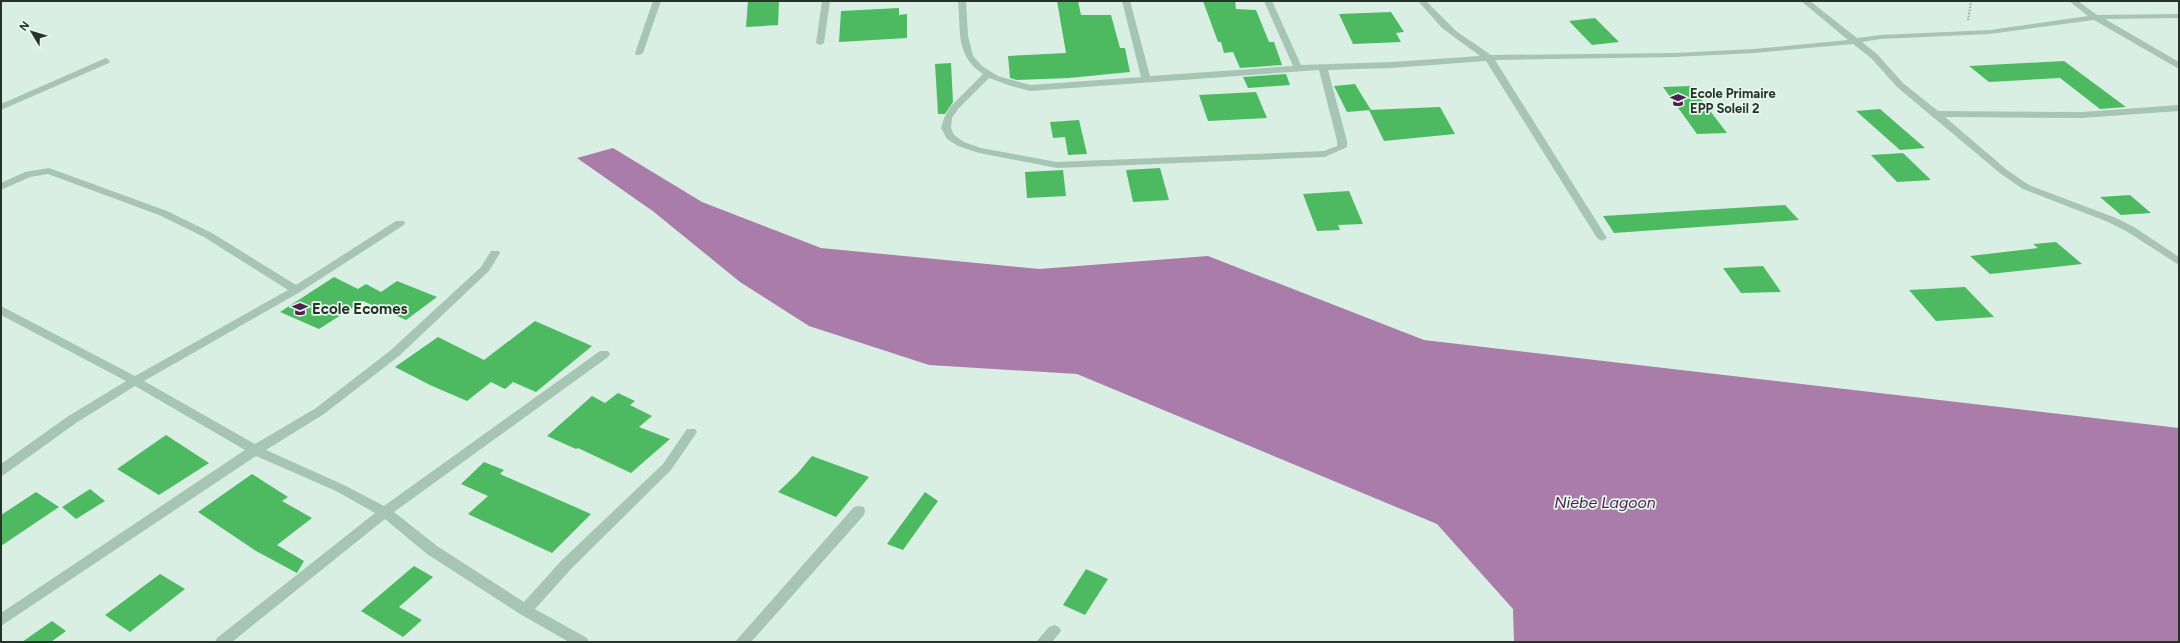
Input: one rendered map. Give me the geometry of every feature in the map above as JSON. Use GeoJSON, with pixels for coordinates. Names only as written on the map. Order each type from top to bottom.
{"type":"FeatureCollection","features":[{"type":"Feature","properties":{"kind":"street"},"geometry":{"type":"LineString","coordinates":[[639,53],[657,1]]}},
{"type":"Feature","properties":{"kind":"street"},"geometry":{"type":"LineString","coordinates":[[820,44],[826,1]]}},
{"type":"Feature","properties":{"kind":"street"},"geometry":{"type":"LineString","coordinates":[[962,1],[966,44],[969,57],[977,66],[989,73],[1016,86],[1030,88],[1146,78],[1298,68],[1323,68],[1489,58],[1674,56],[1754,51],[1855,41],[1880,37],[1990,32],[2095,16],[2179,16]]}},
{"type":"Feature","properties":{"kind":"street"},"geometry":{"type":"LineString","coordinates":[[1126,1],[1146,78]]}},
{"type":"Feature","properties":{"kind":"street"},"geometry":{"type":"LineString","coordinates":[[1268,1],[1298,68]]}},
{"type":"Feature","properties":{"kind":"street"},"geometry":{"type":"LineString","coordinates":[[1422,1],[1432,14],[1455,36],[1489,58],[1602,238]]}},
{"type":"Feature","properties":{"kind":"street"},"geometry":{"type":"LineString","coordinates":[[1805,1],[1874,56],[1900,85],[2004,172],[2026,187],[2112,220],[2130,229],[2179,262]]}},
{"type":"Feature","properties":{"kind":"street"},"geometry":{"type":"LineString","coordinates":[[2073,1],[2095,16],[2179,66]]}},
{"type":"Feature","properties":{"kind":"street"},"geometry":{"type":"LineString","coordinates":[[1,107],[106,61]]}},
{"type":"Feature","properties":{"kind":"street"},"geometry":{"type":"LineString","coordinates":[[989,73],[954,108],[948,118],[946,128],[950,137],[961,144],[979,150],[1057,165],[1301,156],[1325,154],[1335,151],[1342,147],[1342,142],[1323,68]]}},
{"type":"Feature","properties":{"kind":"street"},"geometry":{"type":"LineString","coordinates":[[1936,114],[2082,115],[2179,108]]}},
{"type":"Feature","properties":{"kind":"street"},"geometry":{"type":"LineString","coordinates":[[1,188],[28,174],[49,171],[163,213],[208,235],[296,290]]}},
{"type":"Feature","properties":{"kind":"street"},"geometry":{"type":"LineString","coordinates":[[1,470],[29,448],[134,380],[296,290],[400,223]]}},
{"type":"Feature","properties":{"kind":"street"},"geometry":{"type":"LineString","coordinates":[[1,620],[255,450],[320,411],[395,353],[485,269],[495,254]]}},
{"type":"Feature","properties":{"kind":"street"},"geometry":{"type":"LineString","coordinates":[[1,310],[134,380],[255,450],[340,488],[385,512],[432,550],[525,610],[582,642]]}},
{"type":"Feature","properties":{"kind":"street"},"geometry":{"type":"LineString","coordinates":[[222,642],[385,512],[604,354]]}},
{"type":"Feature","properties":{"kind":"street"},"geometry":{"type":"LineString","coordinates":[[525,610],[566,565],[667,468],[691,432]]}},
{"type":"Feature","properties":{"kind":"street"},"geometry":{"type":"LineString","coordinates":[[742,642],[859,511]]}},
{"type":"Feature","properties":{"kind":"street"},"geometry":{"type":"LineString","coordinates":[[1043,642],[1054,630]]}},
{"type":"Feature","properties":{"kind":"path"},"geometry":{"type":"LineString","coordinates":[[1970,32],[1968,23],[1971,1]]}},
{"type":"Feature","properties":{"kind":"water","name":"Niebe Lagoon"},"geometry":{"type":"Polygon","coordinates":[[[613,148],[702,202],[821,248],[1039,269],[1208,256],[1424,340],[2179,428],[2179,642],[1514,642],[1513,609],[1437,524],[1077,374],[929,365],[809,326],[740,282],[654,212],[577,158],[613,148]]]}},
{"type":"Feature","properties":{"kind":"building"},"geometry":{"type":"Polygon","coordinates":[[[748,1],[779,1],[778,25],[746,27],[748,1]]]}},
{"type":"Feature","properties":{"kind":"building"},"geometry":{"type":"Polygon","coordinates":[[[1057,1],[1078,1],[1081,15],[1111,15],[1120,48],[1125,48],[1130,72],[1069,78],[1017,80],[1010,78],[1008,56],[1066,53],[1057,1]]]}},
{"type":"Feature","properties":{"kind":"building"},"geometry":{"type":"Polygon","coordinates":[[[1203,1],[1235,1],[1236,9],[1256,10],[1269,42],[1274,42],[1282,65],[1240,68],[1233,52],[1224,53],[1221,42],[1218,42],[1203,1]]]}},
{"type":"Feature","properties":{"kind":"building"},"geometry":{"type":"Polygon","coordinates":[[[899,8],[899,15],[907,14],[907,38],[839,42],[841,11],[899,8]]]}},
{"type":"Feature","properties":{"kind":"building"},"geometry":{"type":"Polygon","coordinates":[[[1391,12],[1404,32],[1396,33],[1401,42],[1353,44],[1339,14],[1391,12]]]}},
{"type":"Feature","properties":{"kind":"building"},"geometry":{"type":"Polygon","coordinates":[[[1595,18],[1619,42],[1592,45],[1569,21],[1595,18]]]}},
{"type":"Feature","properties":{"kind":"building"},"geometry":{"type":"Polygon","coordinates":[[[2064,61],[2126,107],[2100,109],[2060,78],[1989,82],[1969,66],[2064,61]]]}},
{"type":"Feature","properties":{"kind":"building"},"geometry":{"type":"Polygon","coordinates":[[[951,63],[953,102],[945,114],[938,114],[935,64],[951,63]]]}},
{"type":"Feature","properties":{"kind":"building"},"geometry":{"type":"Polygon","coordinates":[[[1286,74],[1290,85],[1248,88],[1243,77],[1286,74]]]}},
{"type":"Feature","properties":{"kind":"building"},"geometry":{"type":"Polygon","coordinates":[[[1355,84],[1371,110],[1347,112],[1334,86],[1355,84]]]}},
{"type":"Feature","properties":{"kind":"building"},"geometry":{"type":"Polygon","coordinates":[[[1691,86],[1727,133],[1697,134],[1663,87],[1691,86]]]}},
{"type":"Feature","properties":{"kind":"building"},"geometry":{"type":"Polygon","coordinates":[[[1256,92],[1267,118],[1208,121],[1199,95],[1256,92]]]}},
{"type":"Feature","properties":{"kind":"building"},"geometry":{"type":"Polygon","coordinates":[[[1440,107],[1455,134],[1384,141],[1369,110],[1440,107]]]}},
{"type":"Feature","properties":{"kind":"building"},"geometry":{"type":"Polygon","coordinates":[[[1880,109],[1925,148],[1900,150],[1856,111],[1880,109]]]}},
{"type":"Feature","properties":{"kind":"building"},"geometry":{"type":"Polygon","coordinates":[[[1079,120],[1087,154],[1068,155],[1065,137],[1053,138],[1050,122],[1079,120]]]}},
{"type":"Feature","properties":{"kind":"building"},"geometry":{"type":"Polygon","coordinates":[[[1903,153],[1931,180],[1897,182],[1871,155],[1903,153]]]}},
{"type":"Feature","properties":{"kind":"building"},"geometry":{"type":"Polygon","coordinates":[[[1160,168],[1169,200],[1133,202],[1126,170],[1160,168]]]}},
{"type":"Feature","properties":{"kind":"building"},"geometry":{"type":"Polygon","coordinates":[[[1063,170],[1066,196],[1027,198],[1025,172],[1063,170]]]}},
{"type":"Feature","properties":{"kind":"building"},"geometry":{"type":"Polygon","coordinates":[[[1349,191],[1363,224],[1338,225],[1340,230],[1317,231],[1303,194],[1349,191]]]}},
{"type":"Feature","properties":{"kind":"building"},"geometry":{"type":"Polygon","coordinates":[[[2130,195],[2151,213],[2121,215],[2100,197],[2130,195]]]}},
{"type":"Feature","properties":{"kind":"building"},"geometry":{"type":"Polygon","coordinates":[[[1785,205],[1799,220],[1614,233],[1603,216],[1785,205]]]}},
{"type":"Feature","properties":{"kind":"building"},"geometry":{"type":"Polygon","coordinates":[[[2056,242],[2082,264],[1990,274],[1970,256],[2038,248],[2033,244],[2056,242]]]}},
{"type":"Feature","properties":{"kind":"building"},"geometry":{"type":"Polygon","coordinates":[[[1763,266],[1781,292],[1741,293],[1723,268],[1763,266]]]}},
{"type":"Feature","properties":{"kind":"building"},"geometry":{"type":"Polygon","coordinates":[[[334,277],[358,289],[366,284],[381,292],[397,281],[437,297],[406,320],[363,301],[319,329],[280,312],[334,277]]]}},
{"type":"Feature","properties":{"kind":"building"},"geometry":{"type":"Polygon","coordinates":[[[1965,287],[1994,317],[1936,321],[1909,290],[1965,287]]]}},
{"type":"Feature","properties":{"kind":"building"},"geometry":{"type":"Polygon","coordinates":[[[535,321],[592,346],[536,392],[513,382],[505,389],[491,382],[467,401],[430,385],[395,367],[438,337],[484,360],[535,321]]]}},
{"type":"Feature","properties":{"kind":"building"},"geometry":{"type":"Polygon","coordinates":[[[618,393],[635,401],[630,405],[652,416],[639,427],[670,439],[631,473],[578,448],[576,449],[547,436],[592,396],[605,403],[618,393]]]}},
{"type":"Feature","properties":{"kind":"building"},"geometry":{"type":"Polygon","coordinates":[[[166,435],[209,463],[159,495],[117,469],[166,435]]]}},
{"type":"Feature","properties":{"kind":"building"},"geometry":{"type":"Polygon","coordinates":[[[812,456],[869,477],[836,517],[778,492],[797,474],[812,456]]]}},
{"type":"Feature","properties":{"kind":"building"},"geometry":{"type":"Polygon","coordinates":[[[484,462],[504,470],[500,474],[591,514],[552,553],[468,514],[488,496],[461,484],[484,462]]]}},
{"type":"Feature","properties":{"kind":"building"},"geometry":{"type":"Polygon","coordinates":[[[252,474],[288,497],[282,501],[312,518],[277,545],[304,561],[297,573],[256,551],[198,512],[252,474]]]}},
{"type":"Feature","properties":{"kind":"building"},"geometry":{"type":"Polygon","coordinates":[[[90,489],[105,501],[76,519],[62,507],[90,489]]]}},
{"type":"Feature","properties":{"kind":"building"},"geometry":{"type":"Polygon","coordinates":[[[36,492],[59,507],[1,546],[1,515],[36,492]]]}},
{"type":"Feature","properties":{"kind":"building"},"geometry":{"type":"Polygon","coordinates":[[[925,492],[938,501],[903,550],[887,544],[925,492]]]}},
{"type":"Feature","properties":{"kind":"building"},"geometry":{"type":"Polygon","coordinates":[[[414,566],[433,577],[399,607],[422,620],[403,637],[361,611],[414,566]]]}},
{"type":"Feature","properties":{"kind":"building"},"geometry":{"type":"Polygon","coordinates":[[[1086,569],[1108,579],[1085,615],[1063,605],[1086,569]]]}},
{"type":"Feature","properties":{"kind":"building"},"geometry":{"type":"Polygon","coordinates":[[[160,574],[185,589],[130,632],[105,615],[160,574]]]}},
{"type":"Feature","properties":{"kind":"building"},"geometry":{"type":"Polygon","coordinates":[[[52,621],[66,631],[51,642],[22,642],[52,621]]]}},
{"type":"Feature","properties":{"kind":"place","name":"Ecole Primaire EPP Soleil 2"},"geometry":{"type":"Point","coordinates":[1678,100]}},
{"type":"Feature","properties":{"kind":"place","name":"Ecole Ecomes"},"geometry":{"type":"Point","coordinates":[300,309]}}]}
